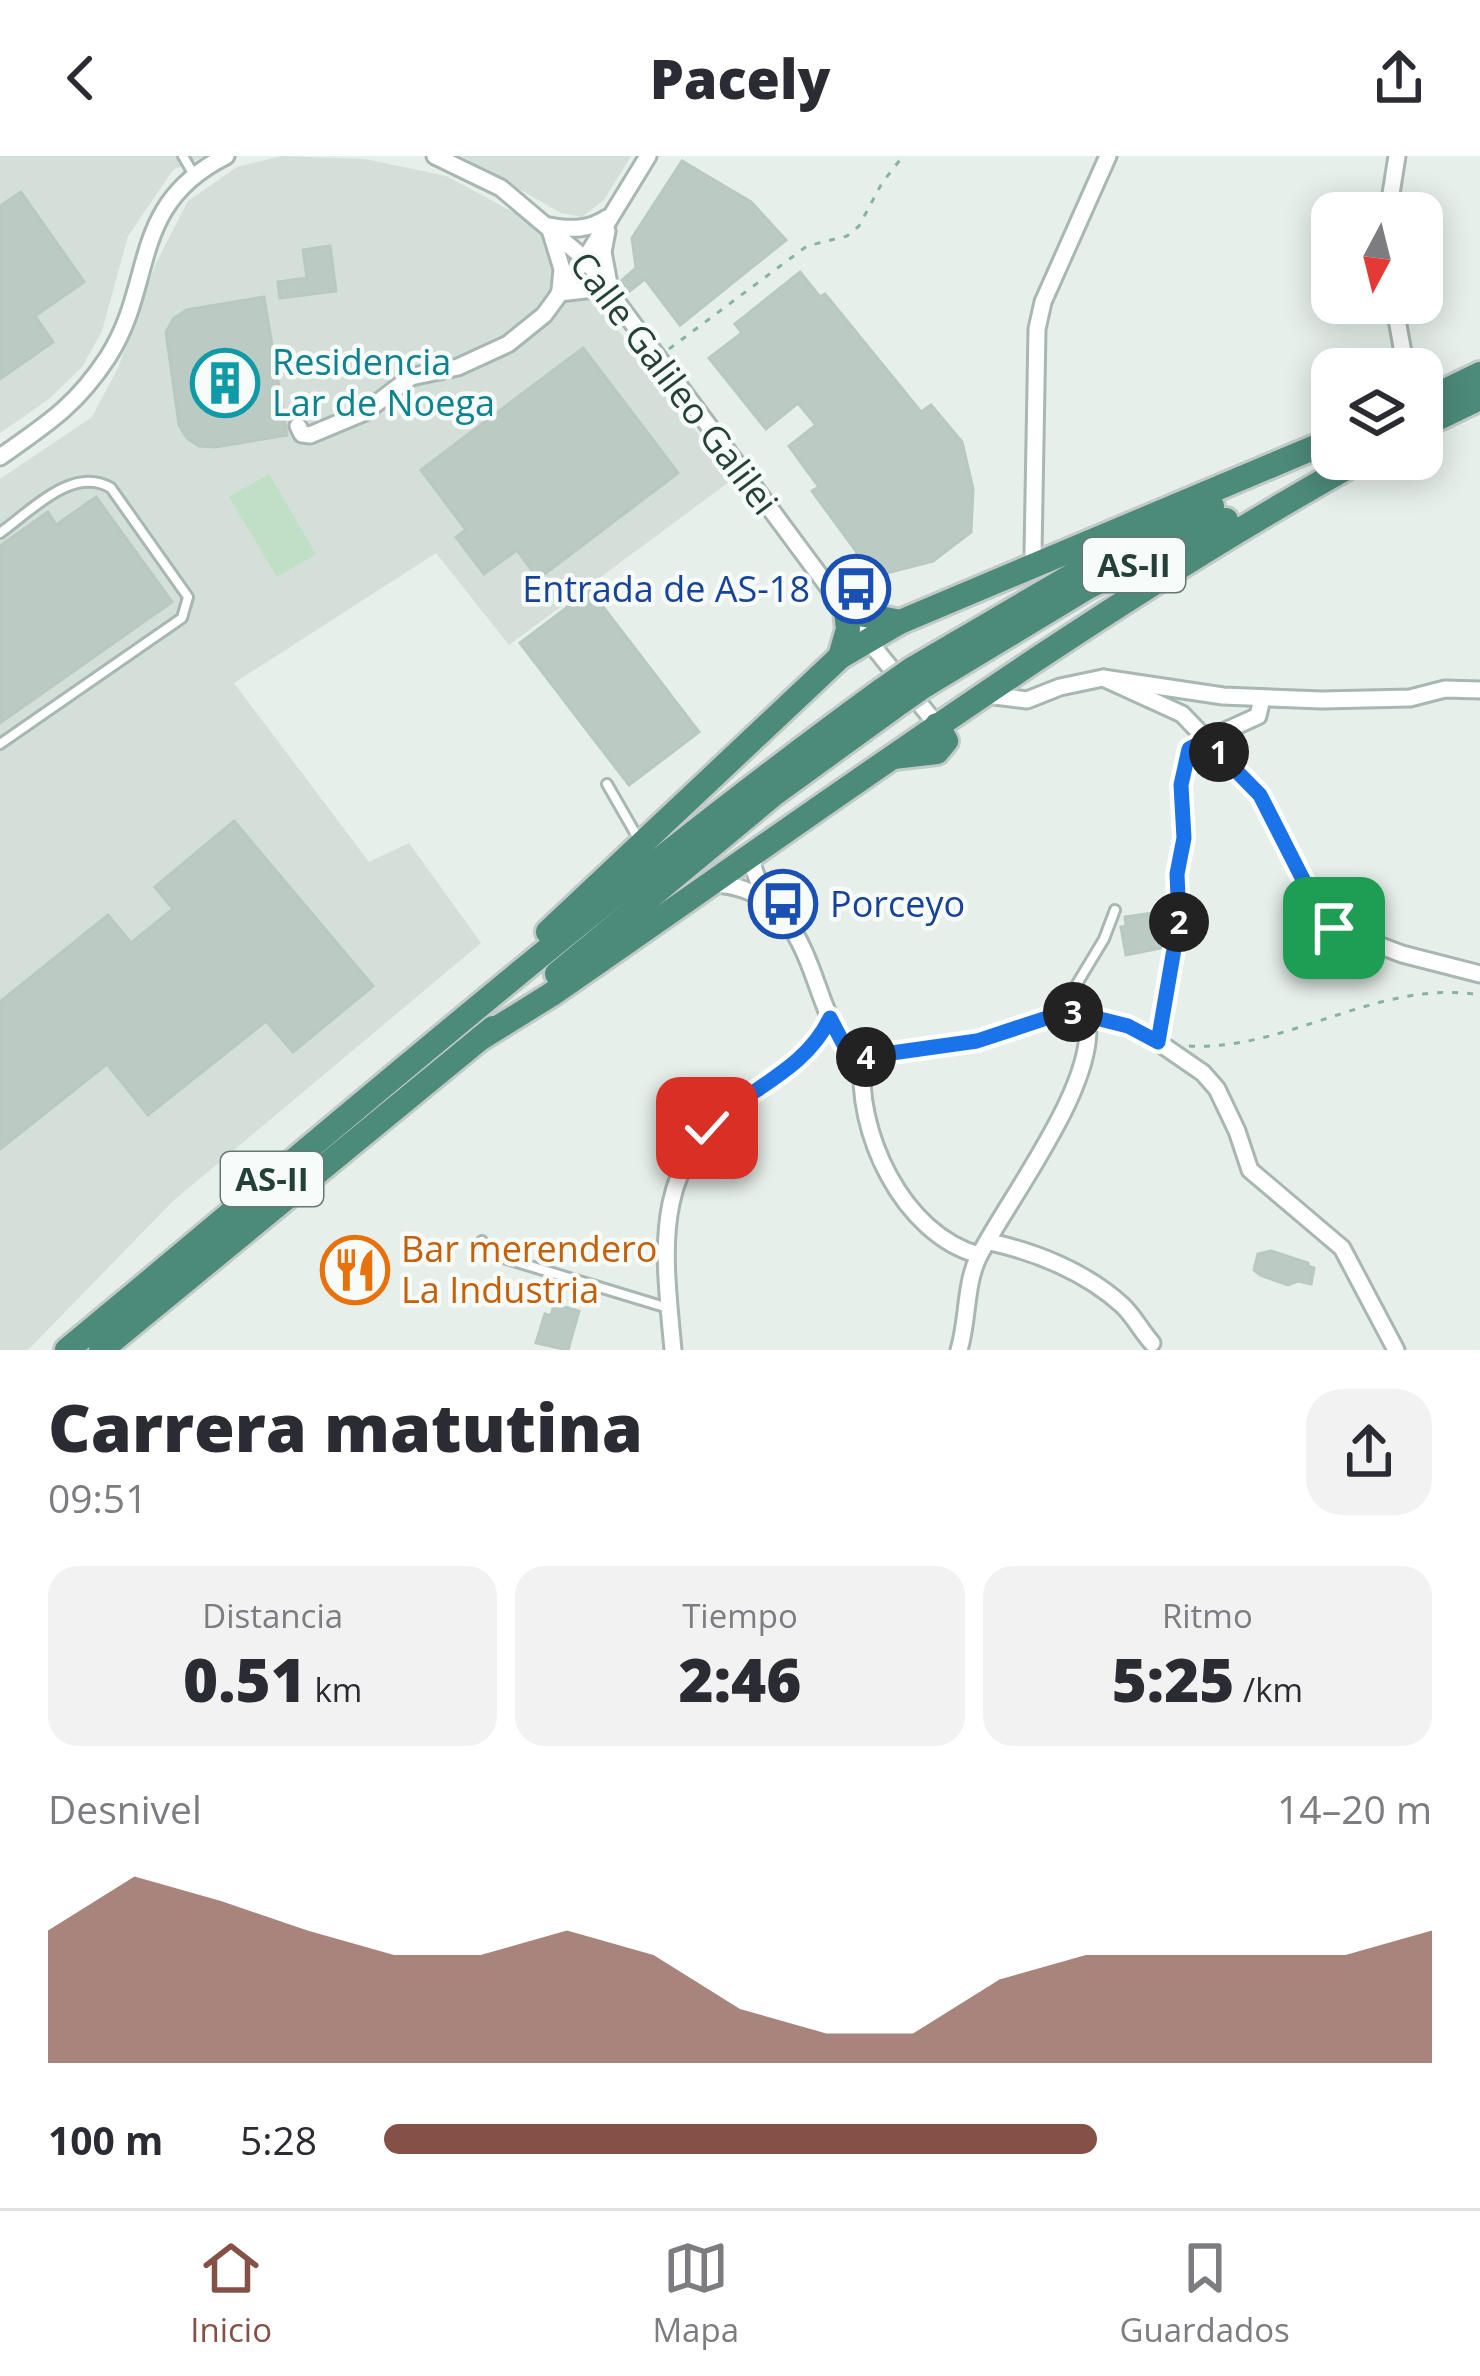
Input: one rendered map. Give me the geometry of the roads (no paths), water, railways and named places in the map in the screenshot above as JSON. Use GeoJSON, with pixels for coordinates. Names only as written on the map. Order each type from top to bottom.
{"type":"FeatureCollection","features":[{"type":"Feature","properties":{"kind":"highway"},"geometry":{"type":"LineString","coordinates":[[1443,392],[1480,374]]}},
{"type":"Feature","properties":{"kind":"highway"},"geometry":{"type":"LineString","coordinates":[[1443,416],[1480,398]]}},
{"type":"Feature","properties":{"kind":"highway"},"geometry":{"type":"LineString","coordinates":[[476,1008],[512,967],[840,657],[871,645],[900,622],[1038,561],[1311,451]]}},
{"type":"Feature","properties":{"kind":"highway","name":"AS-II"},"geometry":{"type":"LineString","coordinates":[[67,1350],[476,1008],[761,778],[1078,572],[1311,454]]}},
{"type":"Feature","properties":{"kind":"highway","name":"AS-II"},"geometry":{"type":"LineString","coordinates":[[918,678],[1088,587],[1314,480]]}},
{"type":"Feature","properties":{"kind":"highway"},"geometry":{"type":"LineString","coordinates":[[481,1038],[739,867],[891,757],[937,752],[946,741],[937,725],[1236,530],[1322,480]]}},
{"type":"Feature","properties":{"kind":"highway"},"geometry":{"type":"LineString","coordinates":[[840,657],[848,629],[846,610],[900,622]]}},
{"type":"Feature","properties":{"kind":"highway","name":"AS-II"},"geometry":{"type":"LineString","coordinates":[[101,1350],[888,699]]}},
{"type":"Feature","properties":{"kind":"street"},"geometry":{"type":"LineString","coordinates":[[0,457],[70,408],[110,354],[127,316],[149,236],[164,210],[194,176],[226,156]]}},
{"type":"Feature","properties":{"kind":"street","name":"Calle Galileo Galilei"},"geometry":{"type":"LineString","coordinates":[[435,156],[501,188],[585,259],[871,645],[937,725]]}},
{"type":"Feature","properties":{"kind":"street"},"geometry":{"type":"LineString","coordinates":[[298,426],[302,434],[310,435],[365,412],[411,377],[458,367],[508,344],[544,315],[585,259],[648,156]]}},
{"type":"Feature","properties":{"kind":"street"},"geometry":{"type":"LineString","coordinates":[[1038,561],[1034,553],[1037,329],[1043,302],[1108,156]]}},
{"type":"Feature","properties":{"kind":"street"},"geometry":{"type":"LineString","coordinates":[[1391,192],[1397,156]]}},
{"type":"Feature","properties":{"kind":"street"},"geometry":{"type":"LineString","coordinates":[[559,293],[562,269],[548,226],[571,230],[596,226],[610,217]]}},
{"type":"Feature","properties":{"kind":"street"},"geometry":{"type":"LineString","coordinates":[[610,217],[604,269],[615,299]]}},
{"type":"Feature","properties":{"kind":"street"},"geometry":{"type":"LineString","coordinates":[[559,293],[594,289],[615,299]]}},
{"type":"Feature","properties":{"kind":"street"},"geometry":{"type":"LineString","coordinates":[[992,687],[1027,690],[1103,678],[1223,696],[1367,701],[1410,698],[1445,688],[1480,690]]}},
{"type":"Feature","properties":{"kind":"street"},"geometry":{"type":"LineString","coordinates":[[1103,678],[1182,714],[1260,795],[1318,909],[1334,928],[1402,954],[1480,974]]}},
{"type":"Feature","properties":{"kind":"street"},"geometry":{"type":"LineString","coordinates":[[992,687],[1027,700],[1060,687]]}},
{"type":"Feature","properties":{"kind":"street"},"geometry":{"type":"LineString","coordinates":[[1158,1042],[1179,920],[1177,874],[1184,838],[1181,785],[1189,749],[1258,716],[1262,698]]}},
{"type":"Feature","properties":{"kind":"street"},"geometry":{"type":"LineString","coordinates":[[739,867],[805,951],[843,1043],[863,1057],[977,1041],[1068,1011],[1128,1026],[1203,1073],[1232,1120],[1250,1170],[1342,1248],[1396,1350]]}},
{"type":"Feature","properties":{"kind":"street"},"geometry":{"type":"LineString","coordinates":[[739,867],[753,867],[766,902]]}},
{"type":"Feature","properties":{"kind":"street"},"geometry":{"type":"LineString","coordinates":[[959,1350],[984,1248],[1066,1106],[1086,1061],[1090,1039],[1086,1014]]}},
{"type":"Feature","properties":{"kind":"street"},"geometry":{"type":"LineString","coordinates":[[673,1350],[664,1234],[686,1163],[707,1128],[798,1063],[818,1042],[830,1018]]}},
{"type":"Feature","properties":{"kind":"street"},"geometry":{"type":"LineString","coordinates":[[863,1057],[861,1089],[896,1192],[944,1240],[1062,1265],[1126,1308],[1152,1343]]}},
{"type":"Feature","properties":{"kind":"lane"},"geometry":{"type":"LineString","coordinates":[[182,156],[194,176]]}},
{"type":"Feature","properties":{"kind":"lane"},"geometry":{"type":"LineString","coordinates":[[0,533],[78,479],[99,481],[111,488],[188,597],[182,618],[0,744]]}},
{"type":"Feature","properties":{"kind":"lane"},"geometry":{"type":"LineString","coordinates":[[608,784],[642,844]]}},
{"type":"Feature","properties":{"kind":"lane"},"geometry":{"type":"LineString","coordinates":[[1068,1011],[1069,997],[1105,939],[1115,910]]}},
{"type":"Feature","properties":{"kind":"lane"},"geometry":{"type":"LineString","coordinates":[[482,1241],[487,1253],[669,1309]]}},
{"type":"Feature","properties":{"kind":"place","name":"Residencia Lar de Noega"},"geometry":{"type":"Point","coordinates":[225,383]}},
{"type":"Feature","properties":{"kind":"place","name":"Entrada de AS-18"},"geometry":{"type":"Point","coordinates":[856,589]}},
{"type":"Feature","properties":{"kind":"place","name":"Porceyo"},"geometry":{"type":"Point","coordinates":[783,904]}},
{"type":"Feature","properties":{"kind":"place","name":"Bar merendero La Industria"},"geometry":{"type":"Point","coordinates":[355,1270]}}]}
